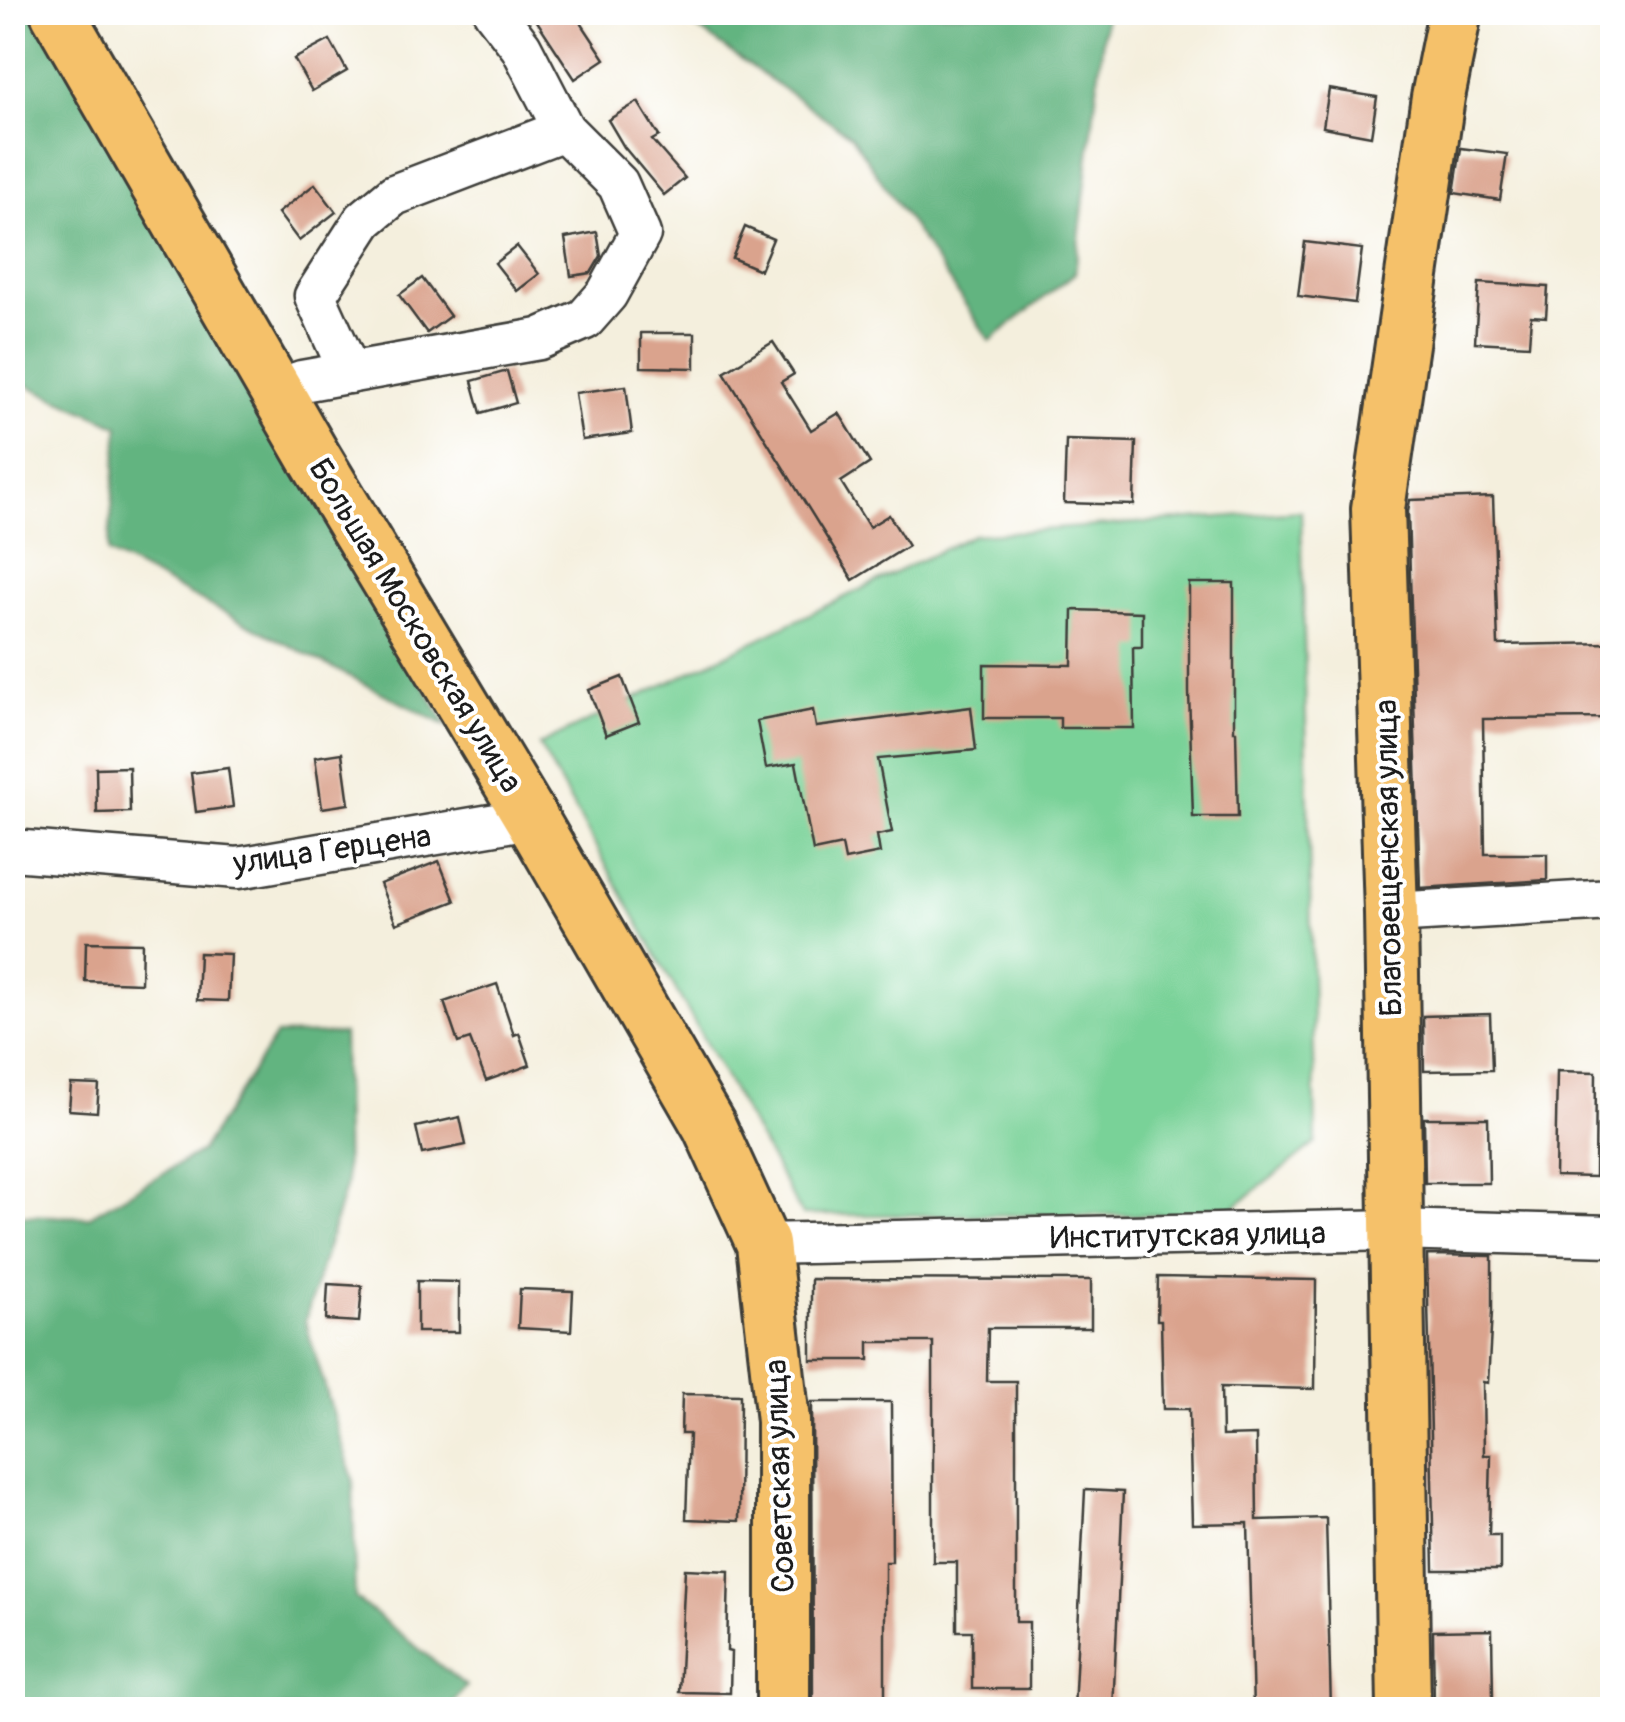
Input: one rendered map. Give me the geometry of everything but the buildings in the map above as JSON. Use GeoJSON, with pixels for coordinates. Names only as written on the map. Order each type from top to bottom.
{"type":"FeatureCollection","features":[{"type":"Feature","properties":{"kind":"main road","name":"Большая Московская улица"},"geometry":{"type":"LineString","coordinates":[[57,12],[708,1126],[763,1244]]}},
{"type":"Feature","properties":{"kind":"main road","name":"Благовещенская улица"},"geometry":{"type":"LineString","coordinates":[[1404,1710],[1391,913],[1378,509],[1454,12]]}},
{"type":"Feature","properties":{"kind":"main road","name":"Советская улица"},"geometry":{"type":"LineString","coordinates":[[763,1244],[783,1422],[783,1710]]}},
{"type":"Feature","properties":{"kind":"street"},"geometry":{"type":"LineString","coordinates":[[276,390],[302,381],[539,339],[585,319],[607,294],[640,234],[618,184],[564,130],[521,47],[494,12]]}},
{"type":"Feature","properties":{"kind":"street"},"geometry":{"type":"LineString","coordinates":[[350,373],[315,296],[364,220],[394,195],[564,130]]}},
{"type":"Feature","properties":{"kind":"street","name":"улица Герцена"},"geometry":{"type":"LineString","coordinates":[[12,850],[238,868],[531,818]]}},
{"type":"Feature","properties":{"kind":"street"},"geometry":{"type":"LineString","coordinates":[[1391,913],[1612,900]]}},
{"type":"Feature","properties":{"kind":"street","name":"Институтская улица"},"geometry":{"type":"LineString","coordinates":[[763,1244],[1395,1230],[1612,1236]]}},
{"type":"Feature","properties":{"kind":"green space"},"geometry":{"type":"Polygon","coordinates":[[[13,13],[38,13],[447,726],[108,553],[119,426],[13,379],[13,13]]]}},
{"type":"Feature","properties":{"kind":"green space"},"geometry":{"type":"Polygon","coordinates":[[[675,13],[1106,13],[1075,273],[990,341],[851,136],[675,13]]]}},
{"type":"Feature","properties":{"kind":"green space"},"geometry":{"type":"Polygon","coordinates":[[[1301,511],[1316,1143],[1224,1215],[802,1215],[539,745],[973,535],[1301,511]]]}},
{"type":"Feature","properties":{"kind":"green space"},"geometry":{"type":"Polygon","coordinates":[[[343,1034],[346,1184],[305,1321],[353,1479],[355,1598],[466,1686],[449,1709],[13,1709],[13,1215],[88,1217],[201,1151],[276,1035],[343,1034]]]}}]}
